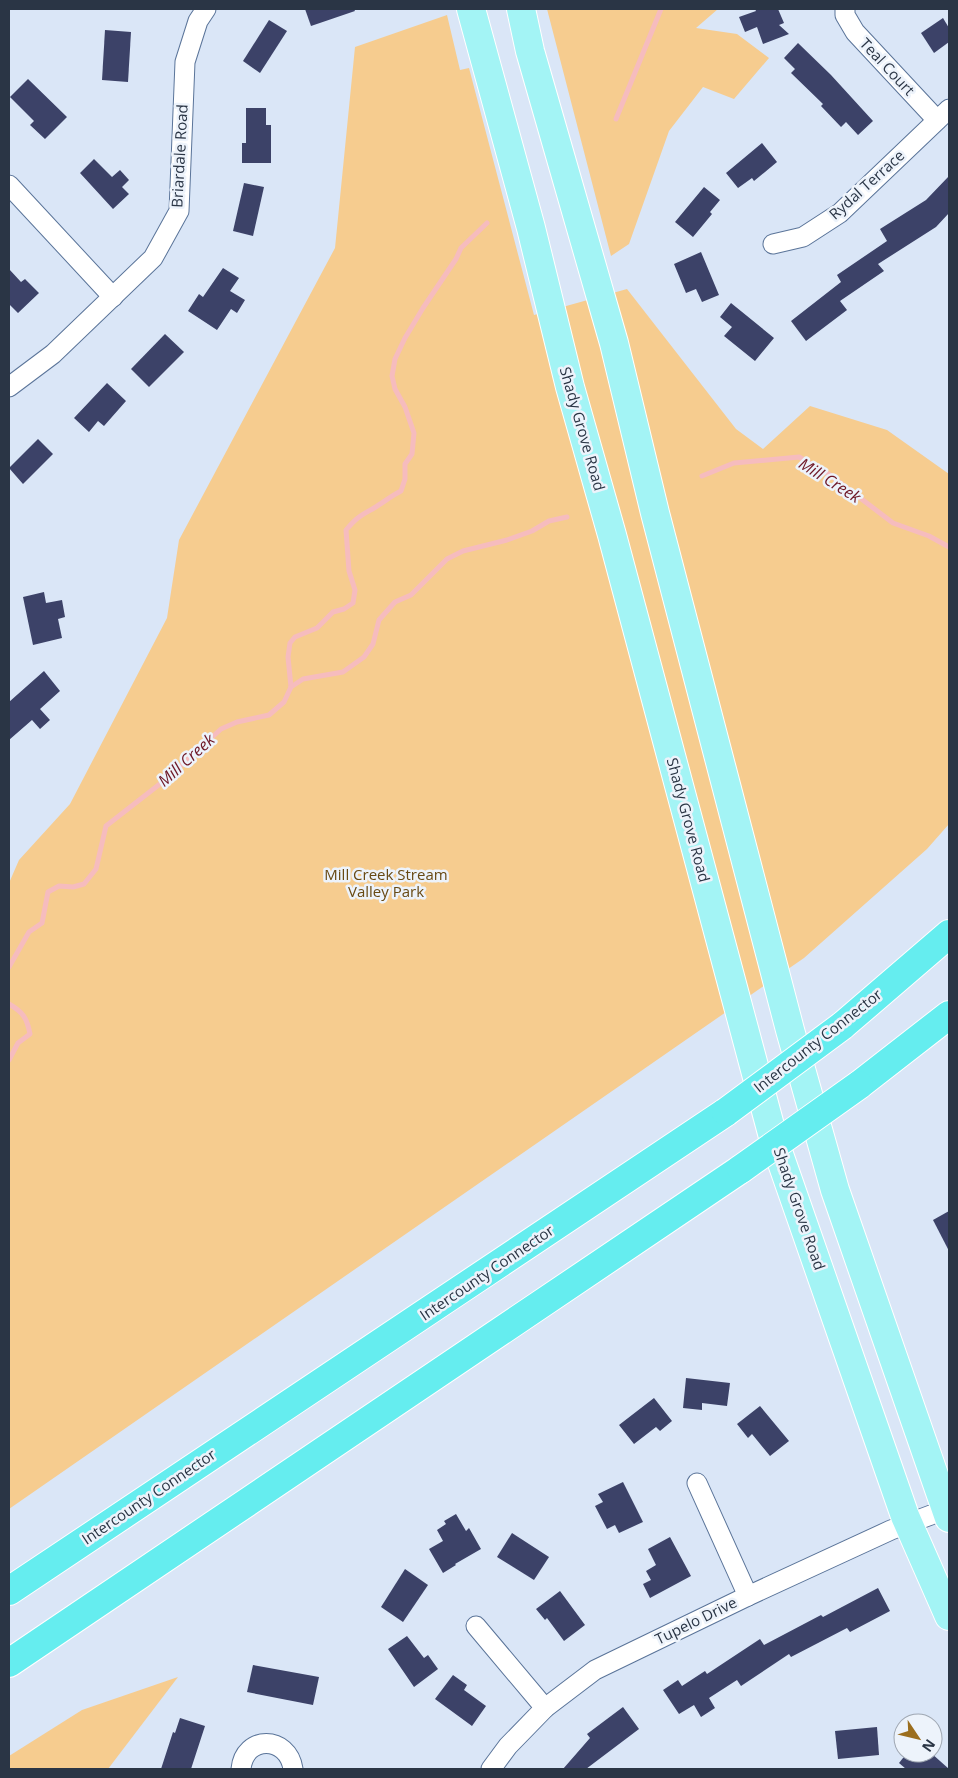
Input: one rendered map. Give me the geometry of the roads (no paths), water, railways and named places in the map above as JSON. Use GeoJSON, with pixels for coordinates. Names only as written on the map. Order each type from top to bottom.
{"type":"FeatureCollection","features":[{"type":"Feature","properties":{"kind":"highway","name":"Intercounty Connector"},"geometry":{"type":"LineString","coordinates":[[9,1591],[726,1112],[842,1026],[949,934]]}},
{"type":"Feature","properties":{"kind":"highway"},"geometry":{"type":"LineString","coordinates":[[9,1663],[741,1169],[859,1085],[949,1015]]}},
{"type":"Feature","properties":{"kind":"main road","name":"Shady Grove Road"},"geometry":{"type":"LineString","coordinates":[[471,9],[531,228],[570,387],[612,535],[773,1136],[930,1519]]}},
{"type":"Feature","properties":{"kind":"main road","name":"Shady Grove Road"},"geometry":{"type":"LineString","coordinates":[[521,9],[530,51],[614,343],[655,513],[790,1030],[930,1519],[949,1616]]}},
{"type":"Feature","properties":{"kind":"street","name":"Briardale Road"},"geometry":{"type":"LineString","coordinates":[[9,387],[53,354],[153,258],[178,211],[184,62],[198,21],[206,9]]}},
{"type":"Feature","properties":{"kind":"street","name":"Teal Court"},"geometry":{"type":"LineString","coordinates":[[845,9],[845,15],[855,32],[943,114]]}},
{"type":"Feature","properties":{"kind":"street","name":"Rydal Terrace"},"geometry":{"type":"LineString","coordinates":[[773,244],[803,237],[840,213],[943,114]]}},
{"type":"Feature","properties":{"kind":"street"},"geometry":{"type":"LineString","coordinates":[[9,186],[113,297]]}},
{"type":"Feature","properties":{"kind":"street"},"geometry":{"type":"LineString","coordinates":[[697,1484],[748,1596]]}},
{"type":"Feature","properties":{"kind":"street","name":"Tupelo Drive"},"geometry":{"type":"LineString","coordinates":[[491,1769],[508,1746],[545,1708],[595,1670],[891,1530],[930,1519]]}},
{"type":"Feature","properties":{"kind":"street"},"geometry":{"type":"LineString","coordinates":[[476,1626],[545,1708]]}},
{"type":"Feature","properties":{"kind":"street"},"geometry":{"type":"LineString","coordinates":[[241,1769],[243,1759],[248,1751],[264,1743],[281,1747],[288,1753],[293,1769]]}},
{"type":"Feature","properties":{"kind":"waterway"},"geometry":{"type":"LineString","coordinates":[[616,119],[661,9]]}},
{"type":"Feature","properties":{"kind":"waterway"},"geometry":{"type":"LineString","coordinates":[[291,687],[288,657],[290,643],[295,637],[317,628],[333,612],[344,609],[353,603],[355,590],[349,571],[346,530],[359,517],[401,491],[405,479],[405,464],[412,454],[414,433],[405,407],[395,389],[392,376],[395,359],[405,338],[456,259],[461,248],[487,223]]}},
{"type":"Feature","properties":{"kind":"waterway","name":"Mill Creek"},"geometry":{"type":"LineString","coordinates":[[702,476],[734,463],[799,457],[830,475],[893,523],[929,536],[949,547]]}},
{"type":"Feature","properties":{"kind":"waterway","name":"Mill Creek"},"geometry":{"type":"LineString","coordinates":[[9,967],[29,932],[42,923],[48,892],[59,886],[73,887],[84,884],[96,869],[106,826],[165,780],[221,729],[237,722],[269,715],[284,702],[291,687],[303,679],[343,672],[364,657],[373,644],[379,620],[395,602],[411,595],[447,559],[463,551],[507,540],[532,531],[549,521],[567,517]]}},
{"type":"Feature","properties":{"kind":"waterway","name":"Mill Creek"},"geometry":{"type":"LineString","coordinates":[[9,1004],[24,1016],[30,1034],[18,1043],[9,1060]]}},
{"type":"Feature","properties":{"kind":"park label","name":"Mill Creek Stream Valley Park"},"geometry":{"type":"Point","coordinates":[386,884]}}]}
